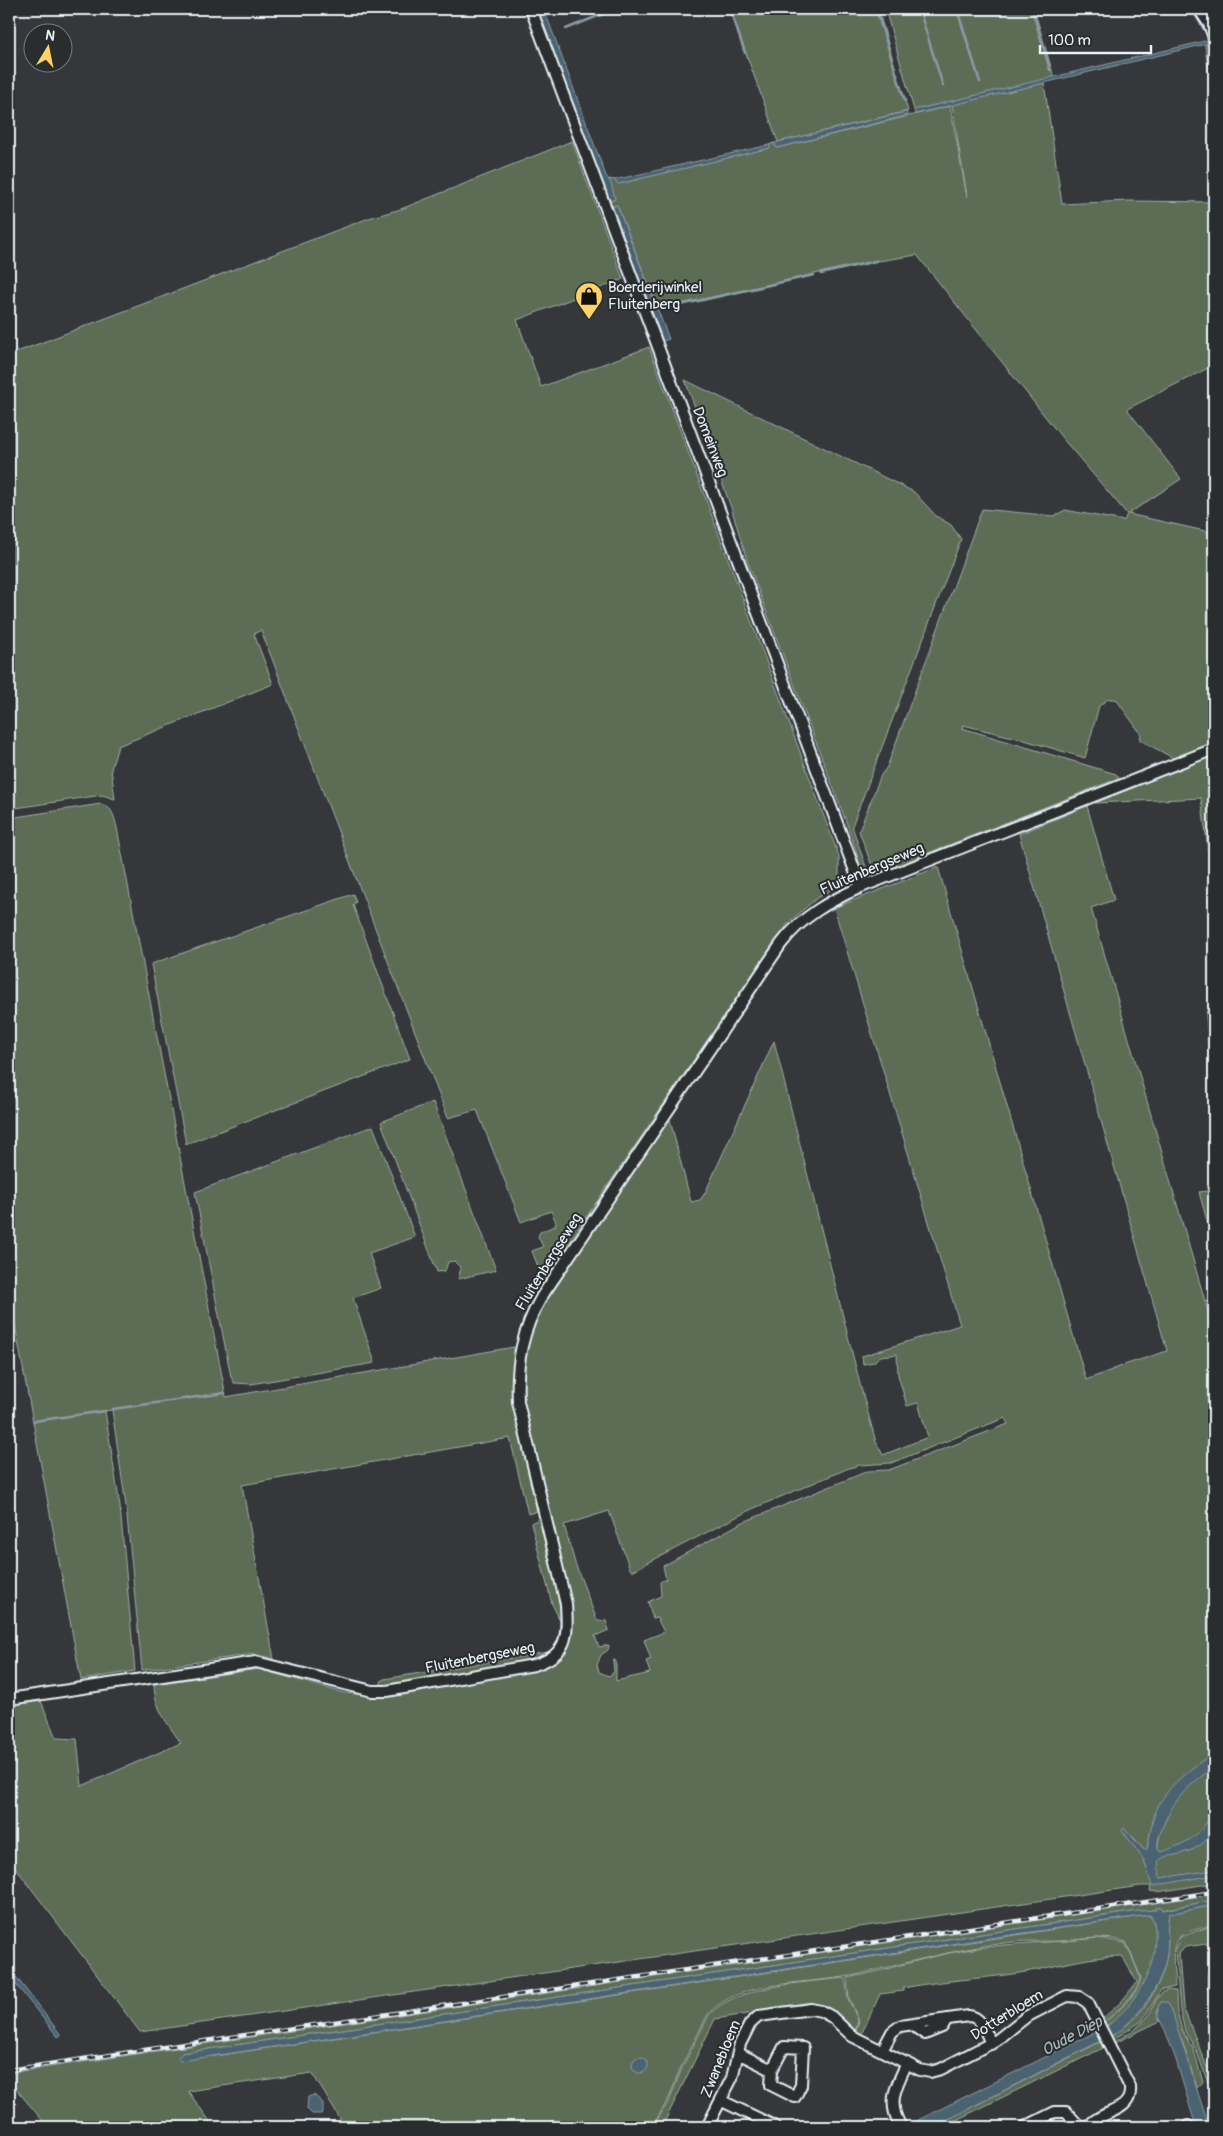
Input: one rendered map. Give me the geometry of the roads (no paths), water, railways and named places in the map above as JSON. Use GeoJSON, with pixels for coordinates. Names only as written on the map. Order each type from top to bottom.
{"type":"FeatureCollection","features":[{"type":"Feature","properties":{"kind":"street","name":"Domeinweg"},"geometry":{"type":"LineString","coordinates":[[531,9],[861,886]]}},
{"type":"Feature","properties":{"kind":"street"},"geometry":{"type":"LineString","coordinates":[[1199,9],[1209,24],[1214,38]]}},
{"type":"Feature","properties":{"kind":"street","name":"Fluitenbergseweg"},"geometry":{"type":"LineString","coordinates":[[9,1699],[256,1662],[372,1691],[387,1691],[534,1664],[556,1656],[562,1647],[566,1634],[566,1604],[518,1402],[517,1369],[522,1341],[531,1314],[781,944],[798,925],[817,909],[861,886],[1214,749]]}},
{"type":"Feature","properties":{"kind":"street"},"geometry":{"type":"LineString","coordinates":[[1214,1976],[1214,1986]]}},
{"type":"Feature","properties":{"kind":"street","name":"Dotterbloem"},"geometry":{"type":"LineString","coordinates":[[852,2036],[924,2071],[936,2071],[991,2044],[1026,2016],[1067,1996],[1076,1996],[1085,2000],[1099,2025],[1129,2083],[1130,2094],[1124,2106],[1097,2119],[1087,2127]]}},
{"type":"Feature","properties":{"kind":"street","name":"Zwanebloem"},"geometry":{"type":"LineString","coordinates":[[707,2127],[722,2101],[733,2074],[738,2053],[750,2024],[755,2018],[816,2010],[829,2015],[852,2036]]}},
{"type":"Feature","properties":{"kind":"street"},"geometry":{"type":"LineString","coordinates":[[882,2051],[892,2032],[900,2026],[912,2025],[925,2034],[942,2027],[947,2019],[974,2017],[979,2021],[991,2044]]}},
{"type":"Feature","properties":{"kind":"street"},"geometry":{"type":"LineString","coordinates":[[784,2047],[803,2048],[801,2085],[795,2097],[771,2085],[772,2070],[784,2047]]}},
{"type":"Feature","properties":{"kind":"street"},"geometry":{"type":"LineString","coordinates":[[738,2053],[772,2070]]}},
{"type":"Feature","properties":{"kind":"street"},"geometry":{"type":"LineString","coordinates":[[899,2123],[893,2112],[896,2085],[907,2063]]}},
{"type":"Feature","properties":{"kind":"street"},"geometry":{"type":"LineString","coordinates":[[722,2101],[776,2127]]}},
{"type":"Feature","properties":{"kind":"street"},"geometry":{"type":"LineString","coordinates":[[1025,2127],[1055,2112],[1066,2112],[1080,2127]]}},
{"type":"Feature","properties":{"kind":"water"},"geometry":{"type":"Polygon","coordinates":[[[537,9],[544,9],[606,176],[611,183],[615,199],[610,201],[537,9]]]}},
{"type":"Feature","properties":{"kind":"water"},"geometry":{"type":"Polygon","coordinates":[[[1209,40],[1210,43],[915,114],[914,110],[1209,40]]]}},
{"type":"Feature","properties":{"kind":"water"},"geometry":{"type":"Polygon","coordinates":[[[906,112],[908,115],[777,148],[774,143],[906,112]]]}},
{"type":"Feature","properties":{"kind":"water"},"geometry":{"type":"Polygon","coordinates":[[[769,145],[770,148],[618,184],[614,180],[769,145]]]}},
{"type":"Feature","properties":{"kind":"water"},"geometry":{"type":"Polygon","coordinates":[[[617,205],[669,339],[663,341],[612,207],[617,205]]]}},
{"type":"Feature","properties":{"kind":"water"},"geometry":{"type":"Polygon","coordinates":[[[1214,1753],[1214,1767],[1190,1786],[1171,1809],[1158,1840],[1159,1851],[1162,1852],[1185,1842],[1203,1828],[1211,1813],[1214,1790],[1214,1814],[1211,1832],[1199,1846],[1189,1851],[1166,1857],[1158,1862],[1160,1878],[1214,1870],[1214,1875],[1152,1886],[1144,1860],[1122,1830],[1124,1828],[1144,1850],[1147,1849],[1154,1816],[1166,1793],[1180,1778],[1214,1753]]]}},
{"type":"Feature","properties":{"kind":"water"},"geometry":{"type":"Polygon","coordinates":[[[1214,1900],[1214,1905],[1169,1914],[1167,1953],[1161,1975],[1151,1996],[1120,2031],[933,2127],[904,2127],[1106,2027],[1126,2009],[1141,1987],[1152,1962],[1155,1932],[1151,1916],[1010,1935],[180,2061],[178,2058],[182,2053],[1009,1930],[1156,1910],[1156,1908],[1162,1907],[1163,1910],[1214,1900]]]}},
{"type":"Feature","properties":{"kind":"water"},"geometry":{"type":"Polygon","coordinates":[[[9,1968],[61,2035],[58,2037],[9,1976],[9,1968]]]}},
{"type":"Feature","properties":{"kind":"water"},"geometry":{"type":"Polygon","coordinates":[[[1161,2002],[1167,2002],[1171,2008],[1209,2127],[1196,2127],[1176,2060],[1158,2017],[1158,2007],[1161,2002]]]}},
{"type":"Feature","properties":{"kind":"water"},"geometry":{"type":"Polygon","coordinates":[[[640,2057],[646,2059],[648,2065],[646,2071],[640,2073],[634,2071],[632,2065],[634,2059],[640,2057]]]}},
{"type":"Feature","properties":{"kind":"water"},"geometry":{"type":"Polygon","coordinates":[[[314,2095],[323,2103],[323,2112],[321,2114],[312,2114],[307,2109],[308,2097],[314,2095]]]}},
{"type":"Feature","properties":{"kind":"waterway"},"geometry":{"type":"LineString","coordinates":[[566,29],[615,9]]}},
{"type":"Feature","properties":{"kind":"waterway"},"geometry":{"type":"LineString","coordinates":[[730,9],[745,53]]}},
{"type":"Feature","properties":{"kind":"waterway"},"geometry":{"type":"LineString","coordinates":[[876,9],[905,101]]}},
{"type":"Feature","properties":{"kind":"waterway"},"geometry":{"type":"LineString","coordinates":[[919,9],[943,86]]}},
{"type":"Feature","properties":{"kind":"waterway"},"geometry":{"type":"LineString","coordinates":[[957,9],[980,82]]}},
{"type":"Feature","properties":{"kind":"waterway"},"geometry":{"type":"LineString","coordinates":[[1032,9],[1050,70]]}},
{"type":"Feature","properties":{"kind":"waterway"},"geometry":{"type":"LineString","coordinates":[[1192,9],[1205,31]]}},
{"type":"Feature","properties":{"kind":"waterway"},"geometry":{"type":"LineString","coordinates":[[1206,9],[1214,23]]}},
{"type":"Feature","properties":{"kind":"waterway"},"geometry":{"type":"LineString","coordinates":[[821,274],[876,261]]}},
{"type":"Feature","properties":{"kind":"waterway"},"geometry":{"type":"LineString","coordinates":[[667,308],[814,275]]}},
{"type":"Feature","properties":{"kind":"waterway"},"geometry":{"type":"LineString","coordinates":[[113,1409],[225,1393]]}},
{"type":"Feature","properties":{"kind":"waterway"},"geometry":{"type":"LineString","coordinates":[[34,1421],[105,1411]]}},
{"type":"Feature","properties":{"kind":"railway"},"geometry":{"type":"LineString","coordinates":[[9,2070],[1214,1892]]}},
{"type":"Feature","properties":{"kind":"place","name":"Boerderijwinkel Fluitenberg"},"geometry":{"type":"Point","coordinates":[589,320]}},
{"type":"Feature","properties":{"kind":"water label","name":"Oude Diep"},"geometry":{"type":"Point","coordinates":[1072,2036]}}]}
